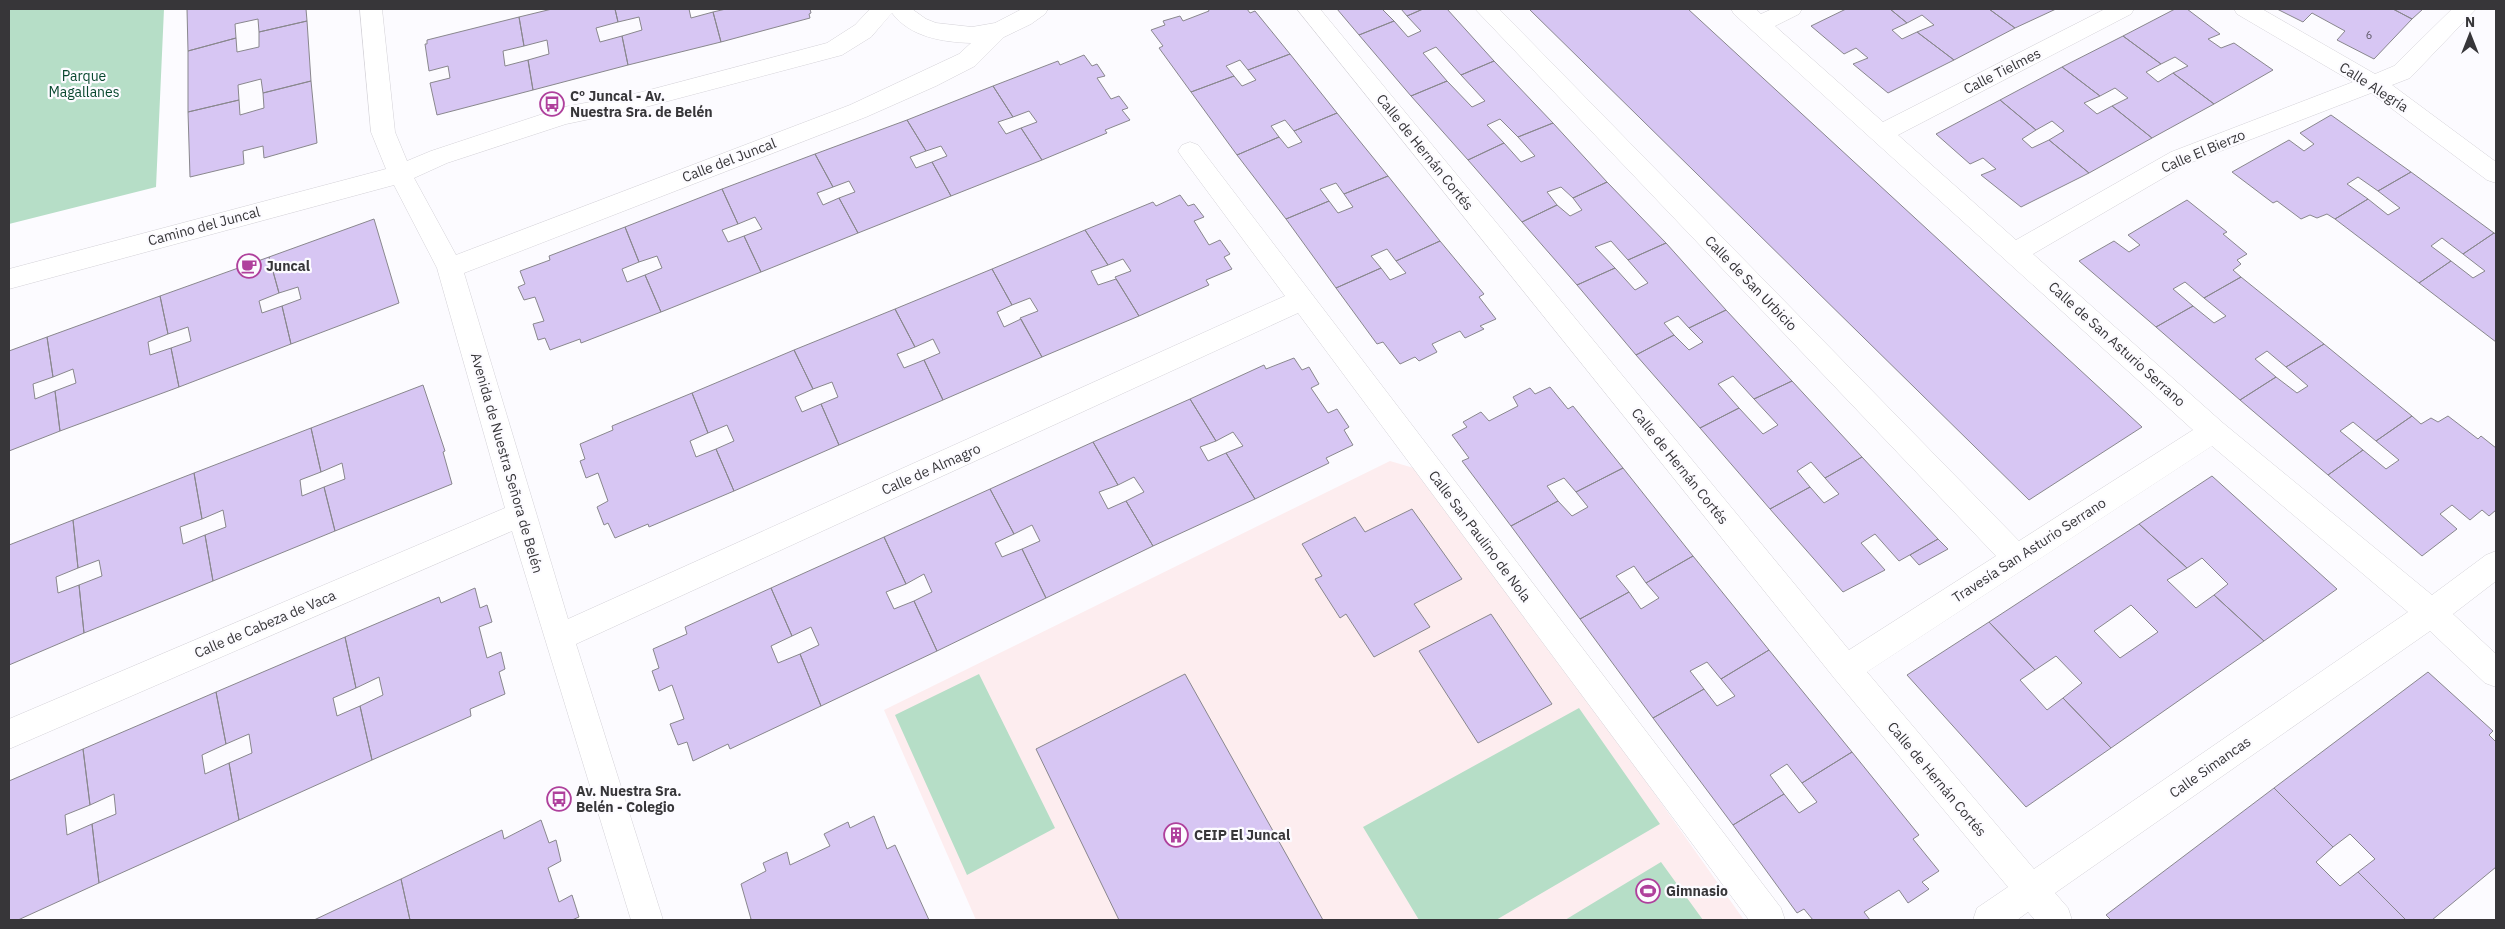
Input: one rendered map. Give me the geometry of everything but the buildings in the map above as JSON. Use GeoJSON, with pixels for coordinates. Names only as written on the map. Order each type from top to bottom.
{"type":"FeatureCollection","features":[{"type":"Feature","properties":{"kind":"street","name":"Avenida de Nuestra Señora de Belén"},"geometry":{"type":"LineString","coordinates":[[371,9],[383,132],[400,174],[450,268],[521,514],[647,920]]}},
{"type":"Feature","properties":{"kind":"street"},"geometry":{"type":"LineString","coordinates":[[400,174],[439,157],[564,116],[638,101],[834,49],[863,31],[883,9]]}},
{"type":"Feature","properties":{"kind":"street"},"geometry":{"type":"LineString","coordinates":[[900,9],[920,25],[943,33],[969,35],[996,31],[1020,22],[1037,9]]}},
{"type":"Feature","properties":{"kind":"street","name":"Calle de Hernán Cortés"},"geometry":{"type":"LineString","coordinates":[[1308,9],[1846,669],[2056,920]]}},
{"type":"Feature","properties":{"kind":"street","name":"Calle de San Urbicio"},"geometry":{"type":"LineString","coordinates":[[1486,9],[2016,558]]}},
{"type":"Feature","properties":{"kind":"street"},"geometry":{"type":"LineString","coordinates":[[1750,16],[1791,9]]}},
{"type":"Feature","properties":{"kind":"street","name":"Calle Tielmes"},"geometry":{"type":"LineString","coordinates":[[1881,133],[2123,9]]}},
{"type":"Feature","properties":{"kind":"street","name":"Calle Alegría"},"geometry":{"type":"LineString","coordinates":[[2245,9],[2373,83],[2496,174]]}},
{"type":"Feature","properties":{"kind":"street","name":"Calle El Bierzo"},"geometry":{"type":"LineString","coordinates":[[2016,252],[2179,158],[2402,72],[2464,9]]}},
{"type":"Feature","properties":{"kind":"street","name":"Calle de San Asturio Serrano"},"geometry":{"type":"LineString","coordinates":[[1750,16],[2016,252],[2213,431],[2431,614],[2496,673]]}},
{"type":"Feature","properties":{"kind":"street","name":"Calle del Juncal"},"geometry":{"type":"LineString","coordinates":[[450,268],[858,111],[928,80],[967,60],[996,31]]}},
{"type":"Feature","properties":{"kind":"street","name":"Calle San Paulino de Nola"},"geometry":{"type":"LineString","coordinates":[[1190,151],[1769,920]]}},
{"type":"Feature","properties":{"kind":"street","name":"Camino del Juncal"},"geometry":{"type":"LineString","coordinates":[[9,279],[400,174]]}},
{"type":"Feature","properties":{"kind":"street","name":"Calle de Almagro"},"geometry":{"type":"LineString","coordinates":[[559,638],[1302,300]]}},
{"type":"Feature","properties":{"kind":"street","name":"Travesía San Asturio Serrano"},"geometry":{"type":"LineString","coordinates":[[1846,669],[2213,431]]}},
{"type":"Feature","properties":{"kind":"street","name":"Calle de Cabeza de Vaca"},"geometry":{"type":"LineString","coordinates":[[9,734],[521,514]]}},
{"type":"Feature","properties":{"kind":"street","name":"Calle Simancas"},"geometry":{"type":"LineString","coordinates":[[1989,920],[2431,614],[2496,564]]}},
{"type":"Feature","properties":{"kind":"shaded area"},"geometry":{"type":"Polygon","coordinates":[[[1390,461],[1427,472],[1744,920],[976,920],[884,710],[1390,461]]]}},
{"type":"Feature","properties":{"kind":"green space","name":"Parque Magallanes"},"geometry":{"type":"Polygon","coordinates":[[[9,9],[164,9],[156,187],[9,224],[9,9]]]}},
{"type":"Feature","properties":{"kind":"green space"},"geometry":{"type":"Polygon","coordinates":[[[979,674],[1055,828],[967,875],[895,715],[979,674]]]}},
{"type":"Feature","properties":{"kind":"green space"},"geometry":{"type":"Polygon","coordinates":[[[1579,708],[1660,824],[1496,920],[1419,920],[1363,827],[1579,708]]]}},
{"type":"Feature","properties":{"kind":"green space","name":"Gimnasio"},"geometry":{"type":"Polygon","coordinates":[[[1661,862],[1703,920],[1565,920],[1661,862]]]}},
{"type":"Feature","properties":{"kind":"place","name":"Cº Juncal - Av. Nuestra Sra. de Belén"},"geometry":{"type":"Point","coordinates":[552,104]}},
{"type":"Feature","properties":{"kind":"place","name":"Juncal"},"geometry":{"type":"Point","coordinates":[249,266]}},
{"type":"Feature","properties":{"kind":"place","name":"Av. Nuestra Sra. Belén - Colegio"},"geometry":{"type":"Point","coordinates":[559,799]}},
{"type":"Feature","properties":{"kind":"place","name":"CEIP El Juncal"},"geometry":{"type":"Point","coordinates":[1176,835]}},
{"type":"Feature","properties":{"kind":"place","name":"Gimnasio"},"geometry":{"type":"Point","coordinates":[1648,891]}}]}
